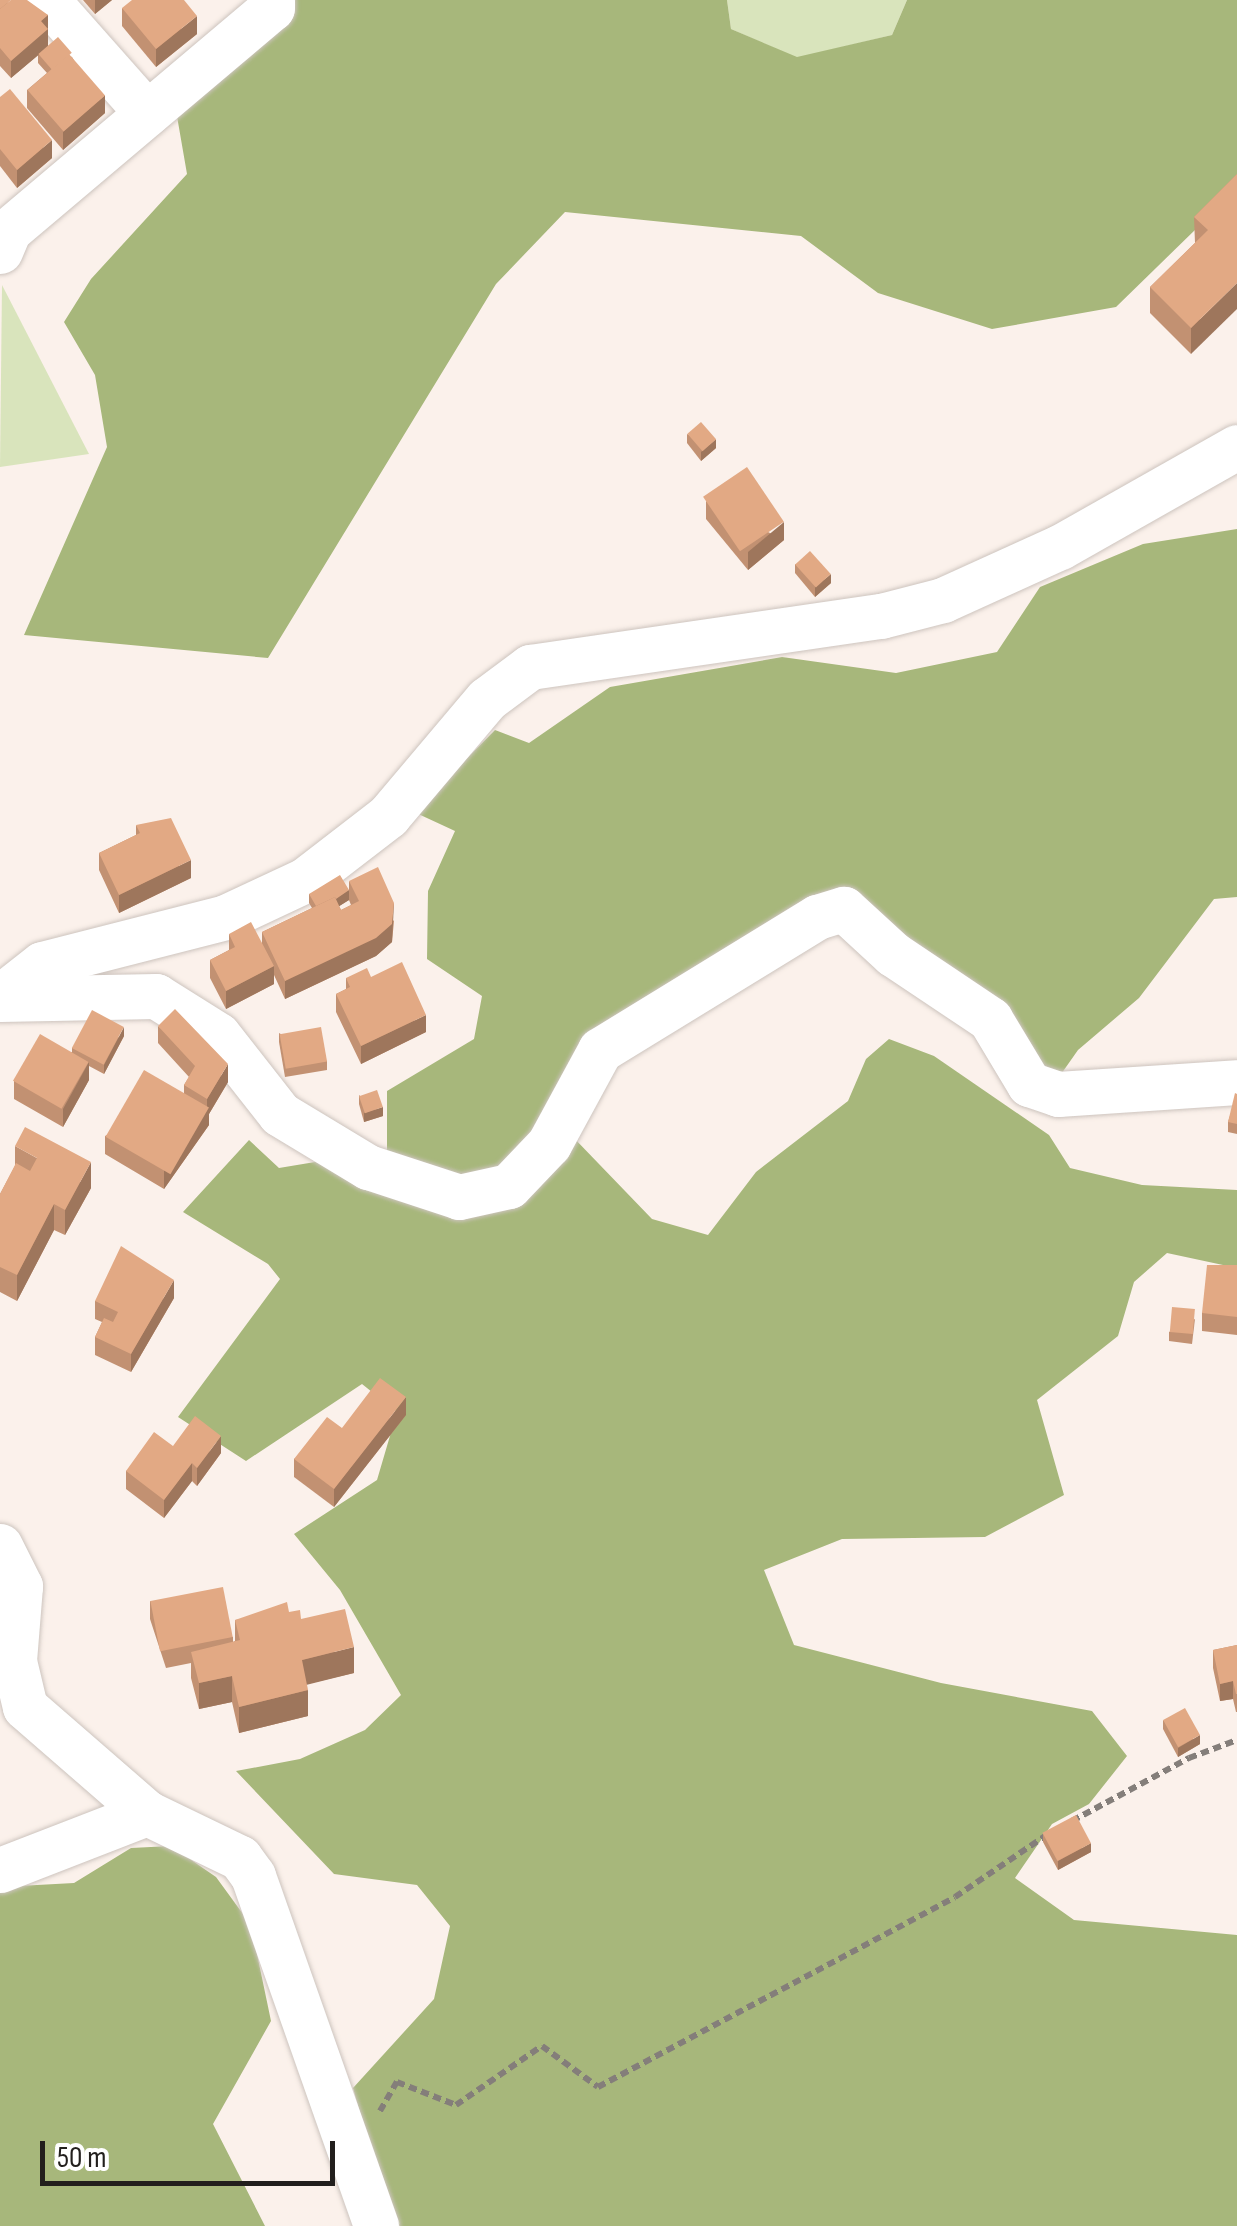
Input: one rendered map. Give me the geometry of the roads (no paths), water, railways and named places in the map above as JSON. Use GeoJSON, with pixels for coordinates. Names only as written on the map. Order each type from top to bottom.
{"type":"FeatureCollection","features":[{"type":"Feature","properties":{"kind":"street"},"geometry":{"type":"LineString","coordinates":[[47,0],[147,114]]}},
{"type":"Feature","properties":{"kind":"street"},"geometry":{"type":"LineString","coordinates":[[3,235],[272,8],[272,0]]}},
{"type":"Feature","properties":{"kind":"street"},"geometry":{"type":"LineString","coordinates":[[0,998],[42,964],[226,917],[305,880],[388,816],[487,699],[530,667],[881,616],[943,600],[1060,546],[1237,447]]}},
{"type":"Feature","properties":{"kind":"street"},"geometry":{"type":"LineString","coordinates":[[0,998],[156,996],[218,1035],[280,1114],[368,1167],[459,1196],[510,1186],[548,1144],[600,1050],[816,916],[844,909],[893,954],[990,1019],[1029,1084],[1058,1094],[1237,1082]]}},
{"type":"Feature","properties":{"kind":"street"},"geometry":{"type":"LineString","coordinates":[[0,1546],[20,1586],[14,1660],[25,1707],[147,1813],[240,1858],[253,1876],[376,2226]]}},
{"type":"Feature","properties":{"kind":"street"},"geometry":{"type":"LineString","coordinates":[[0,1870],[147,1813]]}}]}
